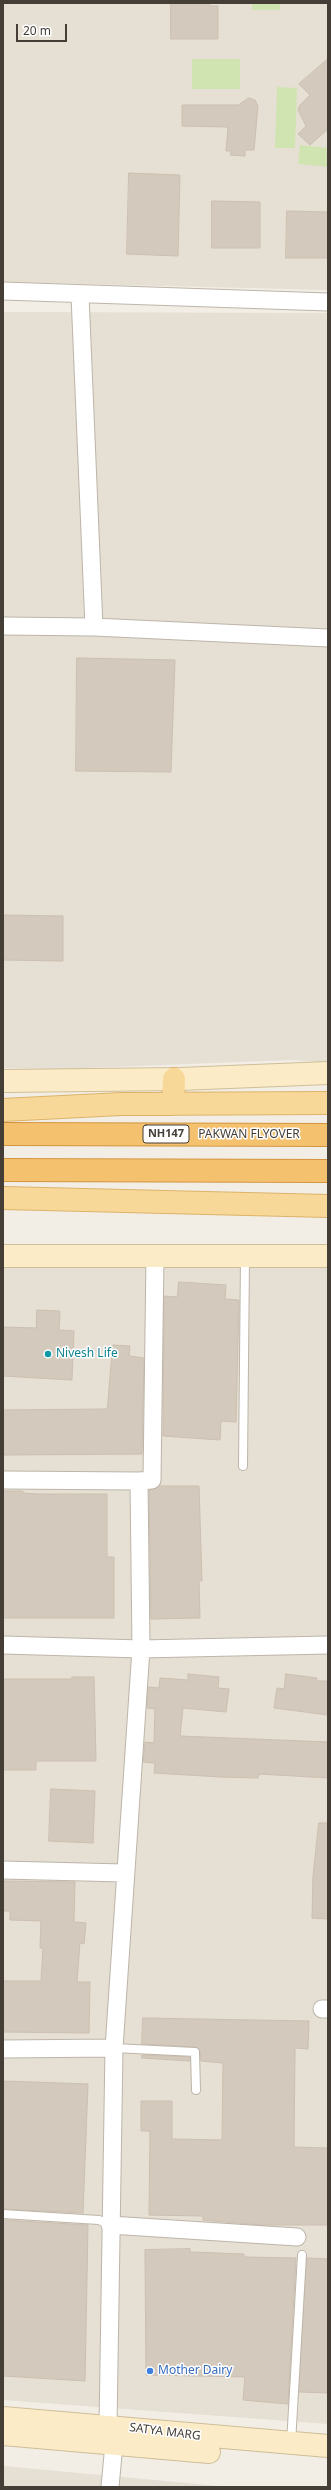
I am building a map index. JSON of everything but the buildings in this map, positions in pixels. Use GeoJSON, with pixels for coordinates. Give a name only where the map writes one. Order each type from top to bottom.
{"type":"FeatureCollection","features":[{"type":"Feature","properties":{"kind":"highway","name":"PAKWAN FLYOVER"},"geometry":{"type":"LineString","coordinates":[[3,1134],[328,1135]]}},
{"type":"Feature","properties":{"kind":"highway"},"geometry":{"type":"LineString","coordinates":[[3,1170],[328,1171]]}},
{"type":"Feature","properties":{"kind":"main road"},"geometry":{"type":"LineString","coordinates":[[173,1104],[174,1079]]}},
{"type":"Feature","properties":{"kind":"main road"},"geometry":{"type":"LineString","coordinates":[[3,1110],[173,1104],[328,1103]]}},
{"type":"Feature","properties":{"kind":"main road"},"geometry":{"type":"LineString","coordinates":[[3,1198],[328,1206]]}},
{"type":"Feature","properties":{"kind":"street"},"geometry":{"type":"LineString","coordinates":[[3,291],[80,295],[328,302]]}},
{"type":"Feature","properties":{"kind":"street"},"geometry":{"type":"LineString","coordinates":[[80,295],[94,627]]}},
{"type":"Feature","properties":{"kind":"street"},"geometry":{"type":"LineString","coordinates":[[3,626],[94,627],[328,638]]}},
{"type":"Feature","properties":{"kind":"street"},"geometry":{"type":"LineString","coordinates":[[3,1081],[174,1079],[328,1073]]}},
{"type":"Feature","properties":{"kind":"street"},"geometry":{"type":"LineString","coordinates":[[3,1256],[328,1256]]}},
{"type":"Feature","properties":{"kind":"street"},"geometry":{"type":"LineString","coordinates":[[3,1480],[152,1480],[155,1256]]}},
{"type":"Feature","properties":{"kind":"street"},"geometry":{"type":"LineString","coordinates":[[110,2487],[110,2225],[114,2048],[124,1873],[141,1649],[139,1481]]}},
{"type":"Feature","properties":{"kind":"street"},"geometry":{"type":"LineString","coordinates":[[3,1645],[141,1649],[328,1645]]}},
{"type":"Feature","properties":{"kind":"street"},"geometry":{"type":"LineString","coordinates":[[3,1870],[124,1873]]}},
{"type":"Feature","properties":{"kind":"street"},"geometry":{"type":"LineString","coordinates":[[3,2049],[114,2048]]}},
{"type":"Feature","properties":{"kind":"street"},"geometry":{"type":"LineString","coordinates":[[110,2225],[298,2237]]}},
{"type":"Feature","properties":{"kind":"street","name":"SATYA MARG"},"geometry":{"type":"LineString","coordinates":[[3,2418],[111,2435],[328,2462]]}},
{"type":"Feature","properties":{"kind":"street","name":"SATYA MARG"},"geometry":{"type":"LineString","coordinates":[[3,2434],[198,2436],[328,2446]]}},
{"type":"Feature","properties":{"kind":"lane"},"geometry":{"type":"LineString","coordinates":[[242,1466],[245,1256]]}},
{"type":"Feature","properties":{"kind":"lane"},"geometry":{"type":"LineString","coordinates":[[114,2048],[195,2052],[196,2090]]}},
{"type":"Feature","properties":{"kind":"lane"},"geometry":{"type":"LineString","coordinates":[[3,2214],[99,2220],[110,2225]]}},
{"type":"Feature","properties":{"kind":"lane"},"geometry":{"type":"LineString","coordinates":[[291,2444],[302,2255]]}},
{"type":"Feature","properties":{"kind":"shaded area"},"geometry":{"type":"Polygon","coordinates":[[[3,3],[328,3],[328,290],[3,282],[3,3]]]}},
{"type":"Feature","properties":{"kind":"shaded area"},"geometry":{"type":"Polygon","coordinates":[[[3,312],[328,313],[328,1063],[293,1060],[57,1069],[3,1068],[3,312]]]}},
{"type":"Feature","properties":{"kind":"shaded area"},"geometry":{"type":"Polygon","coordinates":[[[3,1262],[328,1264],[328,2424],[3,2400],[3,1262]]]}},
{"type":"Feature","properties":{"kind":"shaded area"},"geometry":{"type":"Polygon","coordinates":[[[3,2466],[230,2487],[3,2487],[3,2466]]]}},
{"type":"Feature","properties":{"kind":"green space"},"geometry":{"type":"Polygon","coordinates":[[[252,3],[280,3],[280,10],[252,10],[252,3]]]}},
{"type":"Feature","properties":{"kind":"green space"},"geometry":{"type":"Polygon","coordinates":[[[192,59],[240,59],[240,89],[192,89],[192,59]]]}},
{"type":"Feature","properties":{"kind":"green space"},"geometry":{"type":"Polygon","coordinates":[[[277,87],[297,88],[295,148],[275,148],[277,87]]]}},
{"type":"Feature","properties":{"kind":"green space"},"geometry":{"type":"Polygon","coordinates":[[[300,145],[328,148],[328,167],[298,164],[300,145]]]}},
{"type":"Feature","properties":{"kind":"place","name":"Nivesh Life"},"geometry":{"type":"Point","coordinates":[48,1354]}},
{"type":"Feature","properties":{"kind":"place","name":"Mother Dairy"},"geometry":{"type":"Point","coordinates":[150,2371]}}]}
